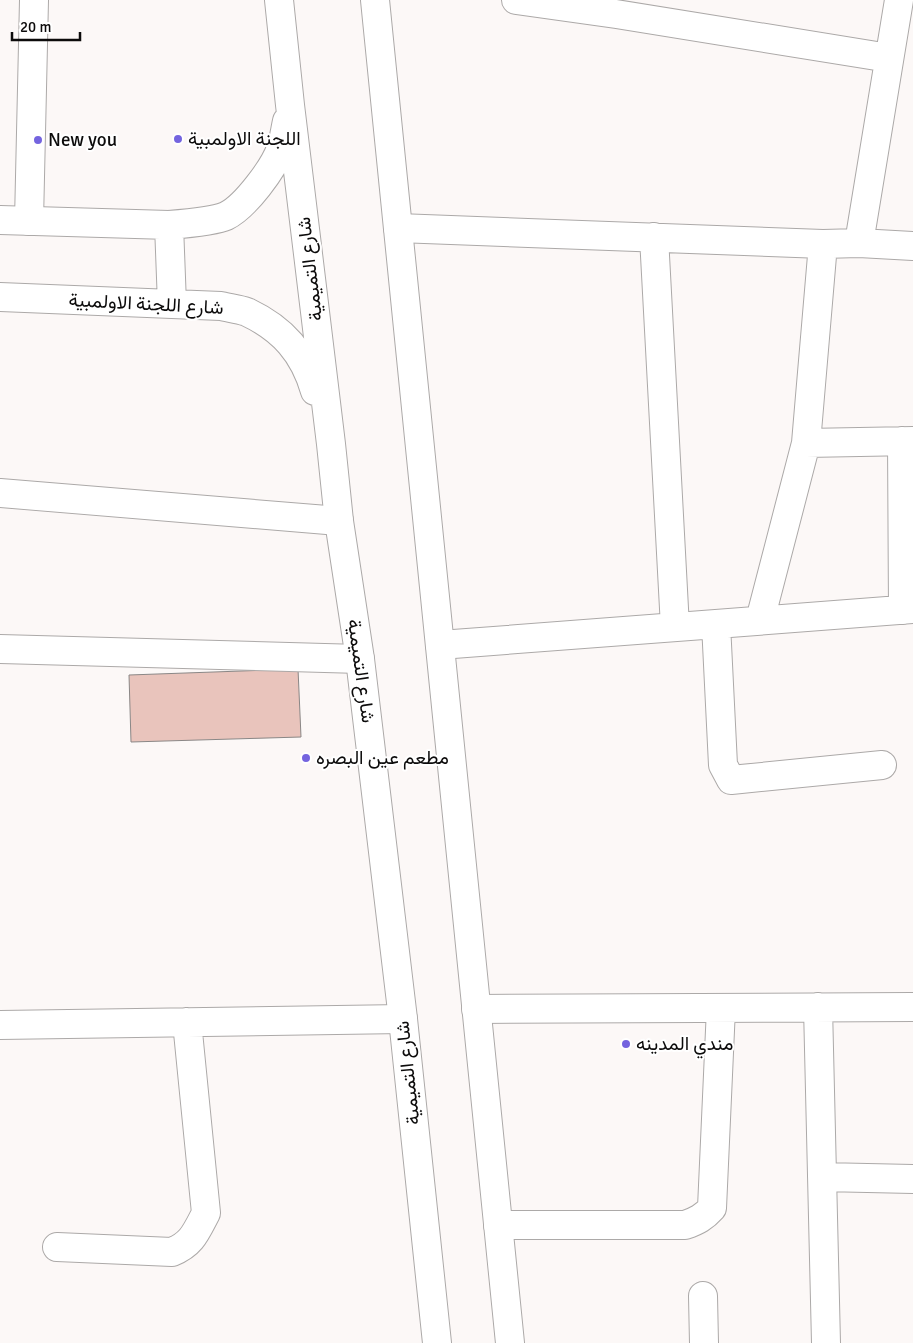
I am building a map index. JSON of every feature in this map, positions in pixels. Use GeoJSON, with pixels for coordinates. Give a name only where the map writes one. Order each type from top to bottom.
{"type":"FeatureCollection","features":[{"type":"Feature","properties":{"kind":"street"},"geometry":{"type":"LineString","coordinates":[[29,221],[34,0]]}},
{"type":"Feature","properties":{"kind":"street","name":"شارع التميمية"},"geometry":{"type":"LineString","coordinates":[[279,0],[339,521],[360,658],[403,1019],[437,1343]]}},
{"type":"Feature","properties":{"kind":"street"},"geometry":{"type":"LineString","coordinates":[[375,0],[510,1343]]}},
{"type":"Feature","properties":{"kind":"street"},"geometry":{"type":"LineString","coordinates":[[516,0],[616,7],[890,58]]}},
{"type":"Feature","properties":{"kind":"street"},"geometry":{"type":"LineString","coordinates":[[859,244],[899,0]]}},
{"type":"Feature","properties":{"kind":"street"},"geometry":{"type":"LineString","coordinates":[[0,220],[168,225],[226,216],[239,206],[273,165],[281,148],[290,105]]}},
{"type":"Feature","properties":{"kind":"street"},"geometry":{"type":"LineString","coordinates":[[168,225],[172,304]]}},
{"type":"Feature","properties":{"kind":"street"},"geometry":{"type":"LineString","coordinates":[[398,228],[913,246]]}},
{"type":"Feature","properties":{"kind":"street"},"geometry":{"type":"LineString","coordinates":[[654,236],[675,627]]}},
{"type":"Feature","properties":{"kind":"street"},"geometry":{"type":"LineString","coordinates":[[760,620],[806,442],[823,244]]}},
{"type":"Feature","properties":{"kind":"street","name":"شارع اللجنة الاولمبية"},"geometry":{"type":"LineString","coordinates":[[0,297],[221,306],[245,312],[280,332],[293,345],[310,370],[331,444]]}},
{"type":"Feature","properties":{"kind":"street"},"geometry":{"type":"LineString","coordinates":[[440,645],[908,609],[908,441],[806,442]]}},
{"type":"Feature","properties":{"kind":"street"},"geometry":{"type":"LineString","coordinates":[[0,493],[339,521]]}},
{"type":"Feature","properties":{"kind":"street"},"geometry":{"type":"LineString","coordinates":[[716,624],[723,765],[731,780],[882,765]]}},
{"type":"Feature","properties":{"kind":"street"},"geometry":{"type":"LineString","coordinates":[[0,649],[360,658]]}},
{"type":"Feature","properties":{"kind":"street"},"geometry":{"type":"LineString","coordinates":[[476,1009],[913,1006]]}},
{"type":"Feature","properties":{"kind":"street"},"geometry":{"type":"LineString","coordinates":[[818,1007],[826,1343]]}},
{"type":"Feature","properties":{"kind":"street"},"geometry":{"type":"LineString","coordinates":[[498,1225],[685,1225],[695,1222],[706,1215],[712,1208],[721,1008]]}},
{"type":"Feature","properties":{"kind":"street"},"geometry":{"type":"LineString","coordinates":[[0,1026],[403,1019]]}},
{"type":"Feature","properties":{"kind":"street"},"geometry":{"type":"LineString","coordinates":[[57,1247],[172,1252],[185,1246],[197,1230],[206,1213],[186,1022]]}},
{"type":"Feature","properties":{"kind":"street"},"geometry":{"type":"LineString","coordinates":[[822,1177],[913,1179]]}},
{"type":"Feature","properties":{"kind":"street"},"geometry":{"type":"LineString","coordinates":[[703,1296],[704,1343]]}},
{"type":"Feature","properties":{"kind":"building"},"geometry":{"type":"Polygon","coordinates":[[[298,669],[301,737],[131,742],[129,675],[298,669]]]}},
{"type":"Feature","properties":{"kind":"place","name":"اللجنة الاولمبية"},"geometry":{"type":"Point","coordinates":[178,139]}},
{"type":"Feature","properties":{"kind":"place","name":"New you"},"geometry":{"type":"Point","coordinates":[38,140]}},
{"type":"Feature","properties":{"kind":"place","name":"مطعم عين البصره"},"geometry":{"type":"Point","coordinates":[306,758]}},
{"type":"Feature","properties":{"kind":"place","name":"مندي المدينه"},"geometry":{"type":"Point","coordinates":[626,1044]}}]}
